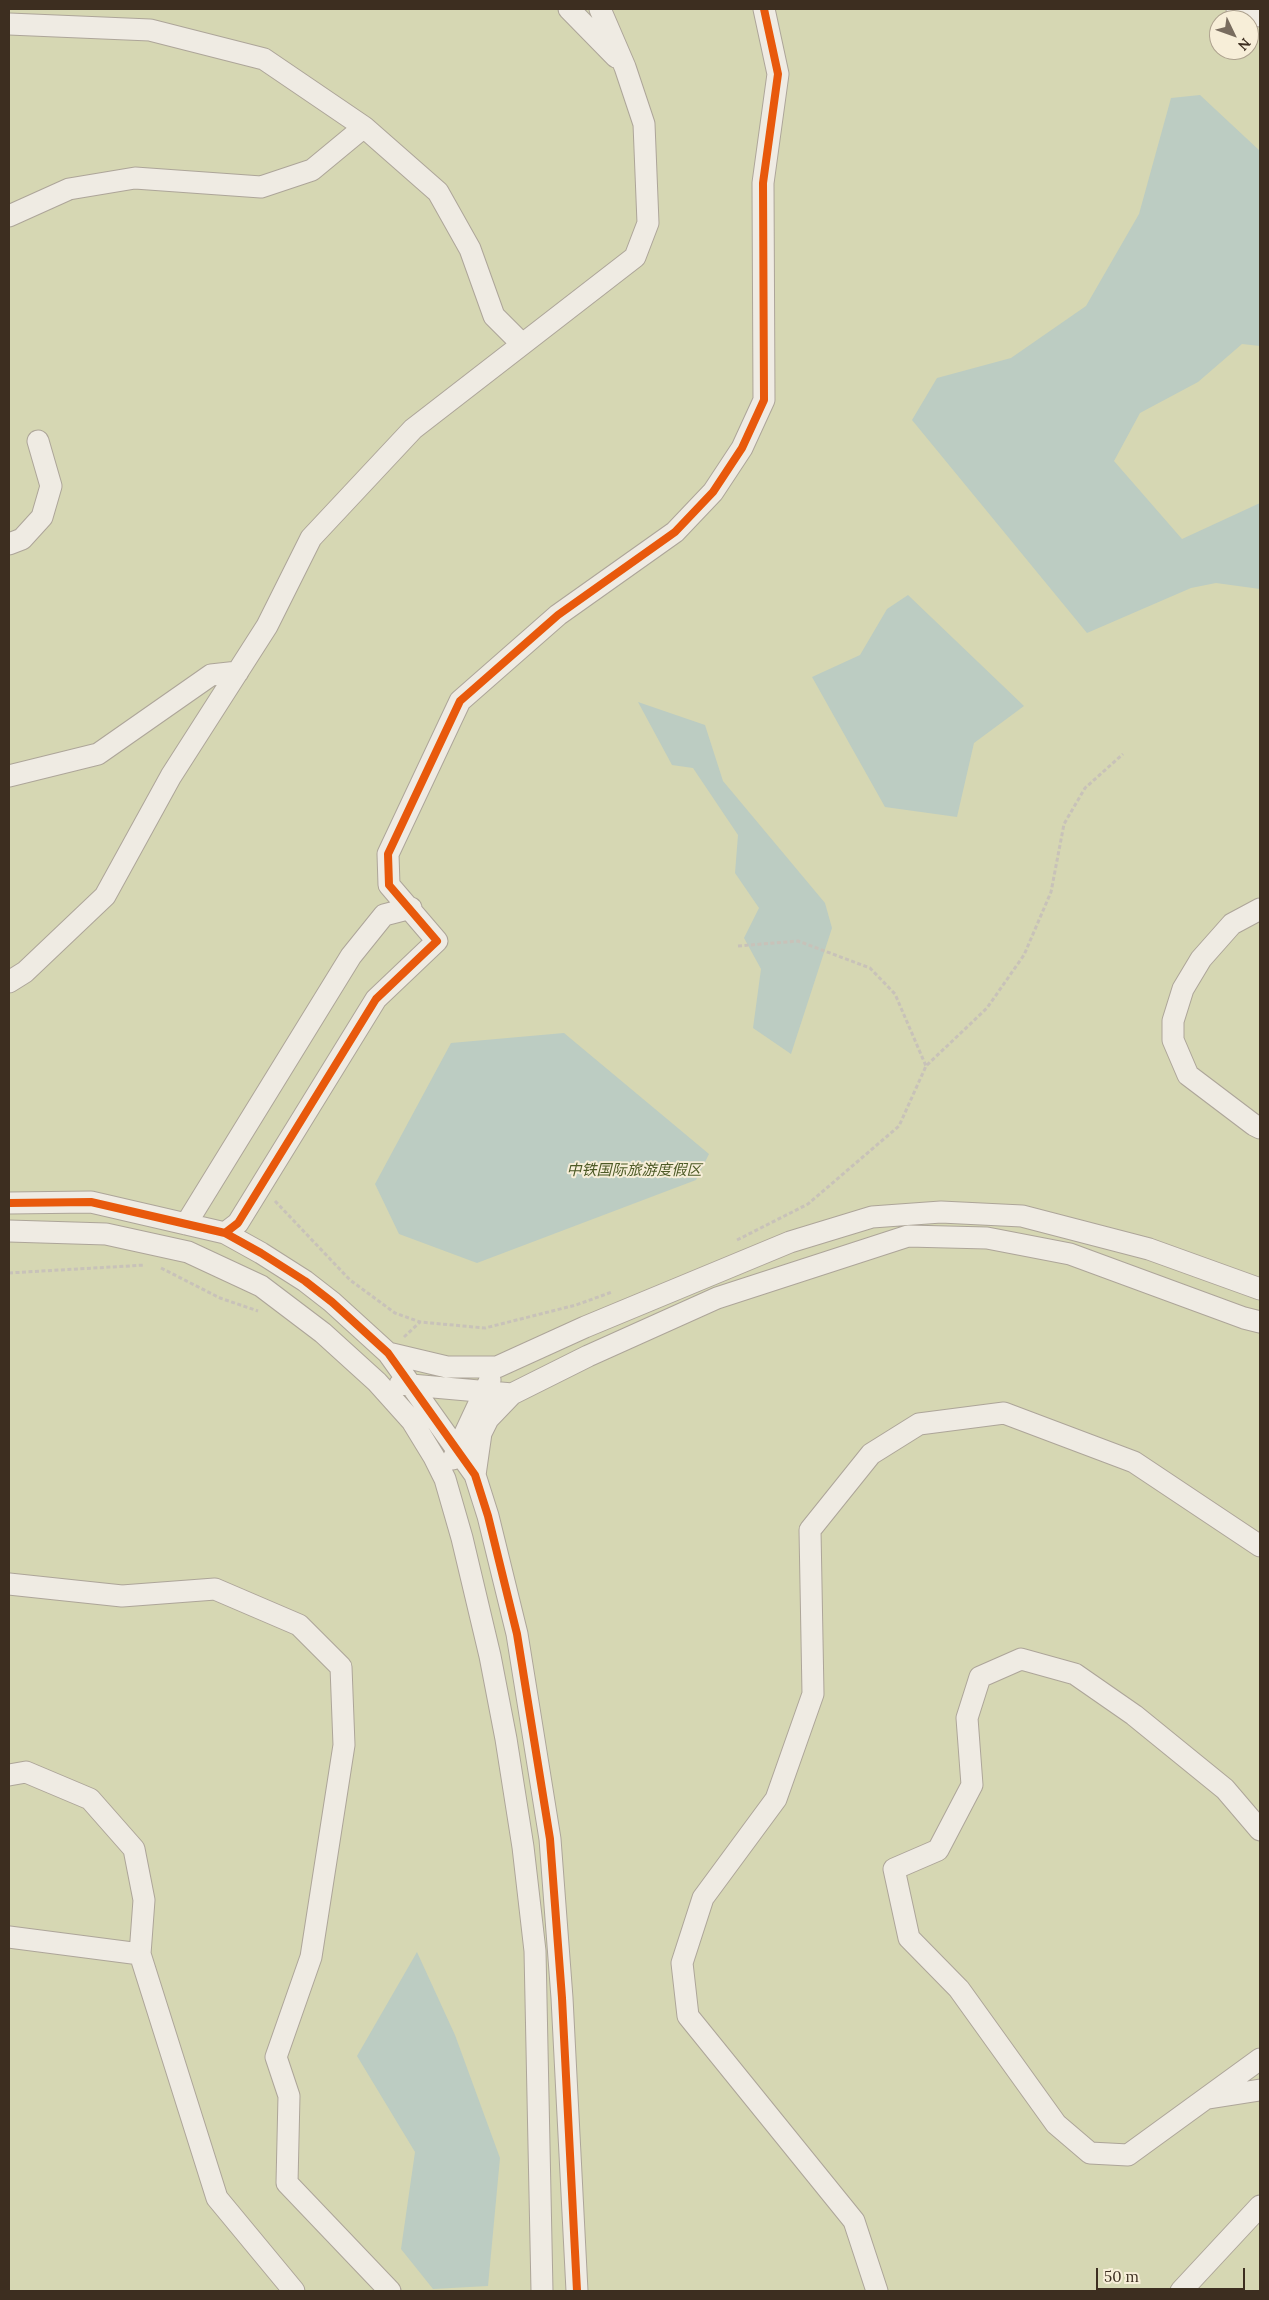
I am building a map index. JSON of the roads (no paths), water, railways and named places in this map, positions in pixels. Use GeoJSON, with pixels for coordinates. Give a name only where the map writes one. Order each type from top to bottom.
{"type":"FeatureCollection","features":[{"type":"Feature","properties":{"kind":"street"},"geometry":{"type":"LineString","coordinates":[[569,9],[624,67]]}},
{"type":"Feature","properties":{"kind":"street"},"geometry":{"type":"LineString","coordinates":[[9,982],[25,972],[105,896],[171,776],[267,626],[311,538],[413,429],[635,257],[648,222],[644,124],[624,67],[600,9]]}},
{"type":"Feature","properties":{"kind":"street"},"geometry":{"type":"LineString","coordinates":[[225,1233],[238,1223],[376,999],[437,941],[388,884],[388,854],[460,701],[558,615],[675,532],[718,485],[742,448],[764,400],[764,183],[778,74],[764,9]]}},
{"type":"Feature","properties":{"kind":"street"},"geometry":{"type":"LineString","coordinates":[[1237,9],[1260,16]]}},
{"type":"Feature","properties":{"kind":"street"},"geometry":{"type":"LineString","coordinates":[[9,24],[150,30],[264,59],[364,127],[438,192],[470,249],[494,316],[522,344]]}},
{"type":"Feature","properties":{"kind":"street"},"geometry":{"type":"LineString","coordinates":[[9,216],[69,189],[135,178],[261,187],[312,170],[364,127]]}},
{"type":"Feature","properties":{"kind":"street"},"geometry":{"type":"LineString","coordinates":[[9,544],[22,540],[42,517],[51,486],[38,441]]}},
{"type":"Feature","properties":{"kind":"street"},"geometry":{"type":"LineString","coordinates":[[9,776],[98,754],[211,675],[238,672]]}},
{"type":"Feature","properties":{"kind":"street"},"geometry":{"type":"LineString","coordinates":[[186,1224],[351,956],[384,914],[410,908]]}},
{"type":"Feature","properties":{"kind":"street"},"geometry":{"type":"LineString","coordinates":[[1260,909],[1232,924],[1201,958],[1183,989],[1173,1020],[1173,1040],[1188,1075],[1260,1128]]}},
{"type":"Feature","properties":{"kind":"street"},"geometry":{"type":"LineString","coordinates":[[9,1203],[91,1202],[225,1233],[261,1253],[305,1281],[332,1302],[388,1354],[474,1475],[488,1516],[517,1634],[550,1839],[562,1998],[577,2291]]}},
{"type":"Feature","properties":{"kind":"street"},"geometry":{"type":"LineString","coordinates":[[388,1354],[447,1367],[497,1366],[584,1327],[790,1242],[872,1217],[941,1212],[1022,1216],[1149,1249],[1260,1289]]}},
{"type":"Feature","properties":{"kind":"street"},"geometry":{"type":"LineString","coordinates":[[9,1231],[106,1234],[188,1252],[261,1286],[323,1333],[378,1382],[412,1421],[444,1479],[462,1538],[490,1656],[523,1847],[535,1950],[542,2291]]}},
{"type":"Feature","properties":{"kind":"street"},"geometry":{"type":"LineString","coordinates":[[474,1475],[481,1433],[488,1419],[512,1394],[588,1356],[717,1298],[908,1236],[987,1238],[1070,1254],[1244,1318],[1260,1322]]}},
{"type":"Feature","properties":{"kind":"street"},"geometry":{"type":"LineString","coordinates":[[444,1479],[497,1366]]}},
{"type":"Feature","properties":{"kind":"street"},"geometry":{"type":"LineString","coordinates":[[378,1382],[512,1394]]}},
{"type":"Feature","properties":{"kind":"street"},"geometry":{"type":"LineString","coordinates":[[877,2291],[854,2221],[688,2016],[682,1963],[703,1898],[776,1798],[813,1694],[810,1530],[871,1454],[919,1424],[1004,1413],[1134,1462],[1260,1546]]}},
{"type":"Feature","properties":{"kind":"street"},"geometry":{"type":"LineString","coordinates":[[9,1584],[122,1596],[215,1589],[299,1625],[341,1667],[344,1745],[312,1957],[276,2057],[288,2096],[287,2183],[390,2291]]}},
{"type":"Feature","properties":{"kind":"street"},"geometry":{"type":"LineString","coordinates":[[1260,1830],[1225,1789],[1134,1715],[1074,1674],[1021,1659],[980,1677],[967,1718],[972,1785],[938,1850],[894,1869],[909,1938],[959,1989],[1056,2124],[1090,2153],[1128,2155],[1260,2059]]}},
{"type":"Feature","properties":{"kind":"street"},"geometry":{"type":"LineString","coordinates":[[9,1775],[26,1772],[90,1799],[134,1849],[144,1900],[140,1954],[217,2198],[294,2291]]}},
{"type":"Feature","properties":{"kind":"street"},"geometry":{"type":"LineString","coordinates":[[9,1937],[140,1954]]}},
{"type":"Feature","properties":{"kind":"street"},"geometry":{"type":"LineString","coordinates":[[1203,2099],[1260,2090]]}},
{"type":"Feature","properties":{"kind":"street"},"geometry":{"type":"LineString","coordinates":[[1181,2291],[1260,2206]]}},
{"type":"Feature","properties":{"kind":"park label","name":"中铁国际旅游度假区"},"geometry":{"type":"Point","coordinates":[634,1171]}}]}
